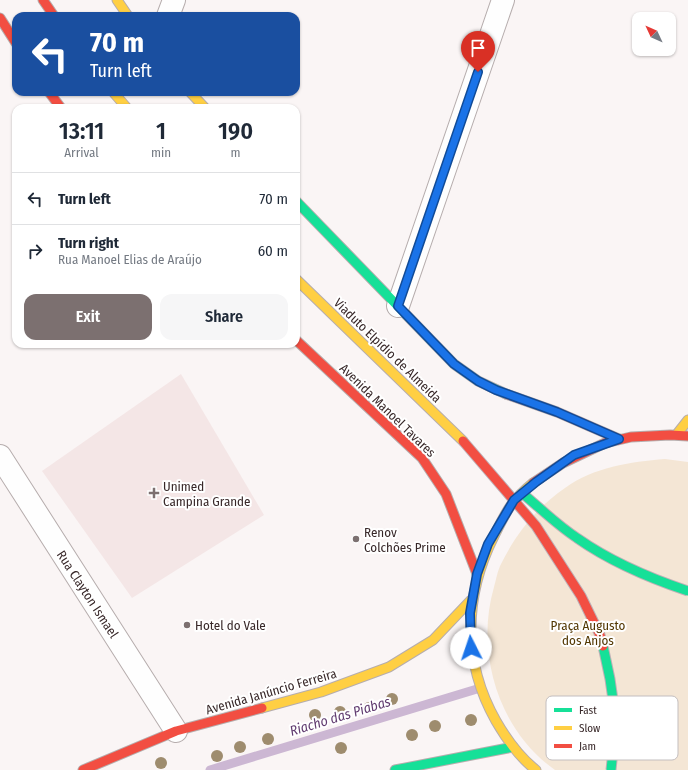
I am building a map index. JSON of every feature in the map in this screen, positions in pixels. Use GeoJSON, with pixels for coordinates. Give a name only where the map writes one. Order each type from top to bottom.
{"type":"FeatureCollection","features":[{"type":"Feature","properties":{"kind":"main road"},"geometry":{"type":"LineString","coordinates":[[43,0],[51,12]]}},
{"type":"Feature","properties":{"kind":"main road"},"geometry":{"type":"LineString","coordinates":[[117,0],[125,12]]}},
{"type":"Feature","properties":{"kind":"main road"},"geometry":{"type":"LineString","coordinates":[[0,18],[12,37]]}},
{"type":"Feature","properties":{"kind":"main road"},"geometry":{"type":"LineString","coordinates":[[116,96],[124,104]]}},
{"type":"Feature","properties":{"kind":"main road"},"geometry":{"type":"LineString","coordinates":[[194,96],[201,104]]}},
{"type":"Feature","properties":{"kind":"main road"},"geometry":{"type":"LineString","coordinates":[[300,206],[454,364],[478,381],[496,390],[557,412],[619,439]]}},
{"type":"Feature","properties":{"kind":"main road","name":"Viaduto Elpídio de Almeida"},"geometry":{"type":"LineString","coordinates":[[300,283],[463,440],[584,544],[624,566],[662,583],[688,591]]}},
{"type":"Feature","properties":{"kind":"main road","name":"Avenida Manoel Tavares"},"geometry":{"type":"LineString","coordinates":[[300,344],[422,458],[446,494],[477,574]]}},
{"type":"Feature","properties":{"kind":"main road"},"geometry":{"type":"LineString","coordinates":[[677,434],[688,420]]}},
{"type":"Feature","properties":{"kind":"main road"},"geometry":{"type":"LineString","coordinates":[[533,769],[513,747],[494,720],[480,690],[472,659],[470,626],[472,600],[477,574],[488,544],[514,500],[574,455],[619,439],[677,434],[688,436]]}},
{"type":"Feature","properties":{"kind":"main road","name":"Viaduto Elpídio de Almeida"},"geometry":{"type":"LineString","coordinates":[[463,440],[536,526],[581,596],[600,635],[612,696]]}},
{"type":"Feature","properties":{"kind":"main road","name":"Avenida Janúncio Ferreira"},"geometry":{"type":"LineString","coordinates":[[83,770],[176,731],[321,692],[389,667],[433,640],[472,600]]}},
{"type":"Feature","properties":{"kind":"main road"},"geometry":{"type":"LineString","coordinates":[[395,770],[513,747]]}},
{"type":"Feature","properties":{"kind":"main road","name":"Viaduto Elpídio de Almeida"},"geometry":{"type":"LineString","coordinates":[[610,770],[611,760]]}},
{"type":"Feature","properties":{"kind":"street"},"geometry":{"type":"LineString","coordinates":[[170,12],[174,0]]}},
{"type":"Feature","properties":{"kind":"street"},"geometry":{"type":"LineString","coordinates":[[398,306],[503,0]]}},
{"type":"Feature","properties":{"kind":"street","name":"Rua Clayton Ismael"},"geometry":{"type":"LineString","coordinates":[[0,456],[176,731]]}},
{"type":"Feature","properties":{"kind":"shaded area","name":"Unimed Campina Grande"},"geometry":{"type":"Polygon","coordinates":[[[181,374],[264,515],[132,598],[42,471],[181,374]]]}},
{"type":"Feature","properties":{"kind":"green space","name":"Praça Augusto dos Anjos"},"geometry":{"type":"Polygon","coordinates":[[[665,459],[688,462],[688,770],[555,770],[535,753],[519,734],[506,712],[496,688],[490,663],[488,637],[489,612],[494,587],[499,569],[512,544],[527,523],[554,496],[576,481],[600,470],[639,462],[665,459]]]}},
{"type":"Feature","properties":{"kind":"waterway","name":"Riacho das Piabas"},"geometry":{"type":"LineString","coordinates":[[210,770],[477,689]]}},
{"type":"Feature","properties":{"kind":"traffic: fast"},"geometry":{"type":"LineString","coordinates":[[300,205],[454,364],[478,381],[506,394]]}},
{"type":"Feature","properties":{"kind":"traffic: fast"},"geometry":{"type":"LineString","coordinates":[[522,493],[562,528],[603,555],[659,581],[688,591]]}},
{"type":"Feature","properties":{"kind":"traffic: fast"},"geometry":{"type":"LineString","coordinates":[[603,646],[612,696]]}},
{"type":"Feature","properties":{"kind":"traffic: fast"},"geometry":{"type":"LineString","coordinates":[[395,770],[513,747]]}},
{"type":"Feature","properties":{"kind":"traffic: fast"},"geometry":{"type":"LineString","coordinates":[[611,770],[612,760]]}},
{"type":"Feature","properties":{"kind":"traffic: slow"},"geometry":{"type":"LineString","coordinates":[[117,0],[125,12]]}},
{"type":"Feature","properties":{"kind":"traffic: slow"},"geometry":{"type":"LineString","coordinates":[[116,96],[124,104]]}},
{"type":"Feature","properties":{"kind":"traffic: slow"},"geometry":{"type":"LineString","coordinates":[[194,96],[201,104]]}},
{"type":"Feature","properties":{"kind":"traffic: slow"},"geometry":{"type":"LineString","coordinates":[[300,283],[463,441]]}},
{"type":"Feature","properties":{"kind":"traffic: slow"},"geometry":{"type":"LineString","coordinates":[[677,434],[688,420]]}},
{"type":"Feature","properties":{"kind":"traffic: slow"},"geometry":{"type":"LineString","coordinates":[[533,483],[519,495],[510,506],[502,519],[484,559],[472,605],[471,628],[477,675],[485,698],[496,721],[509,741],[524,760],[536,770]]}},
{"type":"Feature","properties":{"kind":"traffic: slow"},"geometry":{"type":"LineString","coordinates":[[262,708],[321,692],[389,667],[433,640],[471,600]]}},
{"type":"Feature","properties":{"kind":"traffic: jam"},"geometry":{"type":"LineString","coordinates":[[43,0],[51,12]]}},
{"type":"Feature","properties":{"kind":"traffic: jam"},"geometry":{"type":"LineString","coordinates":[[0,18],[12,37]]}},
{"type":"Feature","properties":{"kind":"traffic: jam"},"geometry":{"type":"LineString","coordinates":[[52,96],[58,104]]}},
{"type":"Feature","properties":{"kind":"traffic: jam"},"geometry":{"type":"LineString","coordinates":[[300,344],[422,458],[446,494],[477,574]]}},
{"type":"Feature","properties":{"kind":"traffic: jam"},"geometry":{"type":"LineString","coordinates":[[506,394],[557,412],[619,439]]}},
{"type":"Feature","properties":{"kind":"traffic: jam"},"geometry":{"type":"LineString","coordinates":[[533,483],[563,463],[605,443],[631,437],[670,435],[688,436]]}},
{"type":"Feature","properties":{"kind":"traffic: jam"},"geometry":{"type":"LineString","coordinates":[[463,441],[536,526],[581,596],[600,635],[603,646]]}},
{"type":"Feature","properties":{"kind":"traffic: jam"},"geometry":{"type":"LineString","coordinates":[[83,770],[176,731],[262,708]]}},
{"type":"Feature","properties":{"kind":"place","name":"Unimed Campina Grande"},"geometry":{"type":"Point","coordinates":[154,493]}},
{"type":"Feature","properties":{"kind":"place","name":"Renov Colchões Prime"},"geometry":{"type":"Point","coordinates":[356,539]}},
{"type":"Feature","properties":{"kind":"place","name":"Hotel do Vale"},"geometry":{"type":"Point","coordinates":[187,625]}},
{"type":"Feature","properties":{"kind":"route"},"geometry":{"type":"LineString","coordinates":[[471,648],[470,613],[477,574],[488,544],[514,500],[574,455],[619,439],[557,412],[496,390],[478,381],[454,364],[398,306],[478,72]]}}]}
